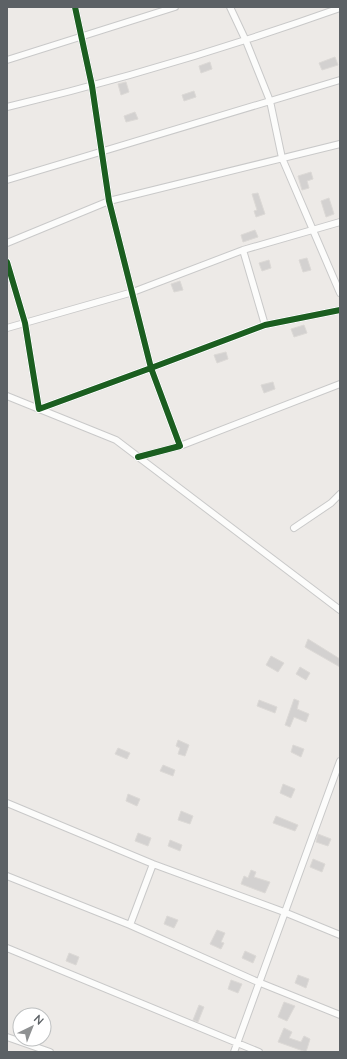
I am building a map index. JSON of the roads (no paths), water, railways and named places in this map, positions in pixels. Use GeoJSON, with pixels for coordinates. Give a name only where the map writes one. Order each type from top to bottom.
{"type":"FeatureCollection","features":[{"type":"Feature","properties":{"kind":"street"},"geometry":{"type":"LineString","coordinates":[[75,7],[92,86],[109,201],[151,368],[180,446]]}},
{"type":"Feature","properties":{"kind":"street"},"geometry":{"type":"LineString","coordinates":[[7,60],[175,7]]}},
{"type":"Feature","properties":{"kind":"street"},"geometry":{"type":"LineString","coordinates":[[230,7],[246,41],[270,101],[282,158],[340,293]]}},
{"type":"Feature","properties":{"kind":"street"},"geometry":{"type":"LineString","coordinates":[[7,107],[92,86],[246,41],[340,8]]}},
{"type":"Feature","properties":{"kind":"street"},"geometry":{"type":"LineString","coordinates":[[7,180],[103,153],[340,80]]}},
{"type":"Feature","properties":{"kind":"street"},"geometry":{"type":"LineString","coordinates":[[7,243],[109,201],[340,144]]}},
{"type":"Feature","properties":{"kind":"street"},"geometry":{"type":"LineString","coordinates":[[7,328],[133,292],[243,250],[340,222]]}},
{"type":"Feature","properties":{"kind":"street"},"geometry":{"type":"LineString","coordinates":[[243,250],[265,325]]}},
{"type":"Feature","properties":{"kind":"street"},"geometry":{"type":"LineString","coordinates":[[7,262],[25,323],[39,409]]}},
{"type":"Feature","properties":{"kind":"street"},"geometry":{"type":"LineString","coordinates":[[39,409],[265,325],[340,310]]}},
{"type":"Feature","properties":{"kind":"street"},"geometry":{"type":"LineString","coordinates":[[138,458],[180,446],[340,384]]}},
{"type":"Feature","properties":{"kind":"street"},"geometry":{"type":"LineString","coordinates":[[7,396],[116,440],[340,610]]}},
{"type":"Feature","properties":{"kind":"street"},"geometry":{"type":"LineString","coordinates":[[294,528],[331,503],[340,494]]}},
{"type":"Feature","properties":{"kind":"street"},"geometry":{"type":"LineString","coordinates":[[234,1052],[258,982],[340,761]]}},
{"type":"Feature","properties":{"kind":"street"},"geometry":{"type":"LineString","coordinates":[[7,803],[153,864],[284,912],[340,935]]}},
{"type":"Feature","properties":{"kind":"street"},"geometry":{"type":"LineString","coordinates":[[130,925],[153,864]]}},
{"type":"Feature","properties":{"kind":"street"},"geometry":{"type":"LineString","coordinates":[[7,876],[130,925],[258,982],[340,1015]]}},
{"type":"Feature","properties":{"kind":"street"},"geometry":{"type":"LineString","coordinates":[[7,948],[259,1052]]}},
{"type":"Feature","properties":{"kind":"street"},"geometry":{"type":"LineString","coordinates":[[7,1037],[50,1052]]}}]}
